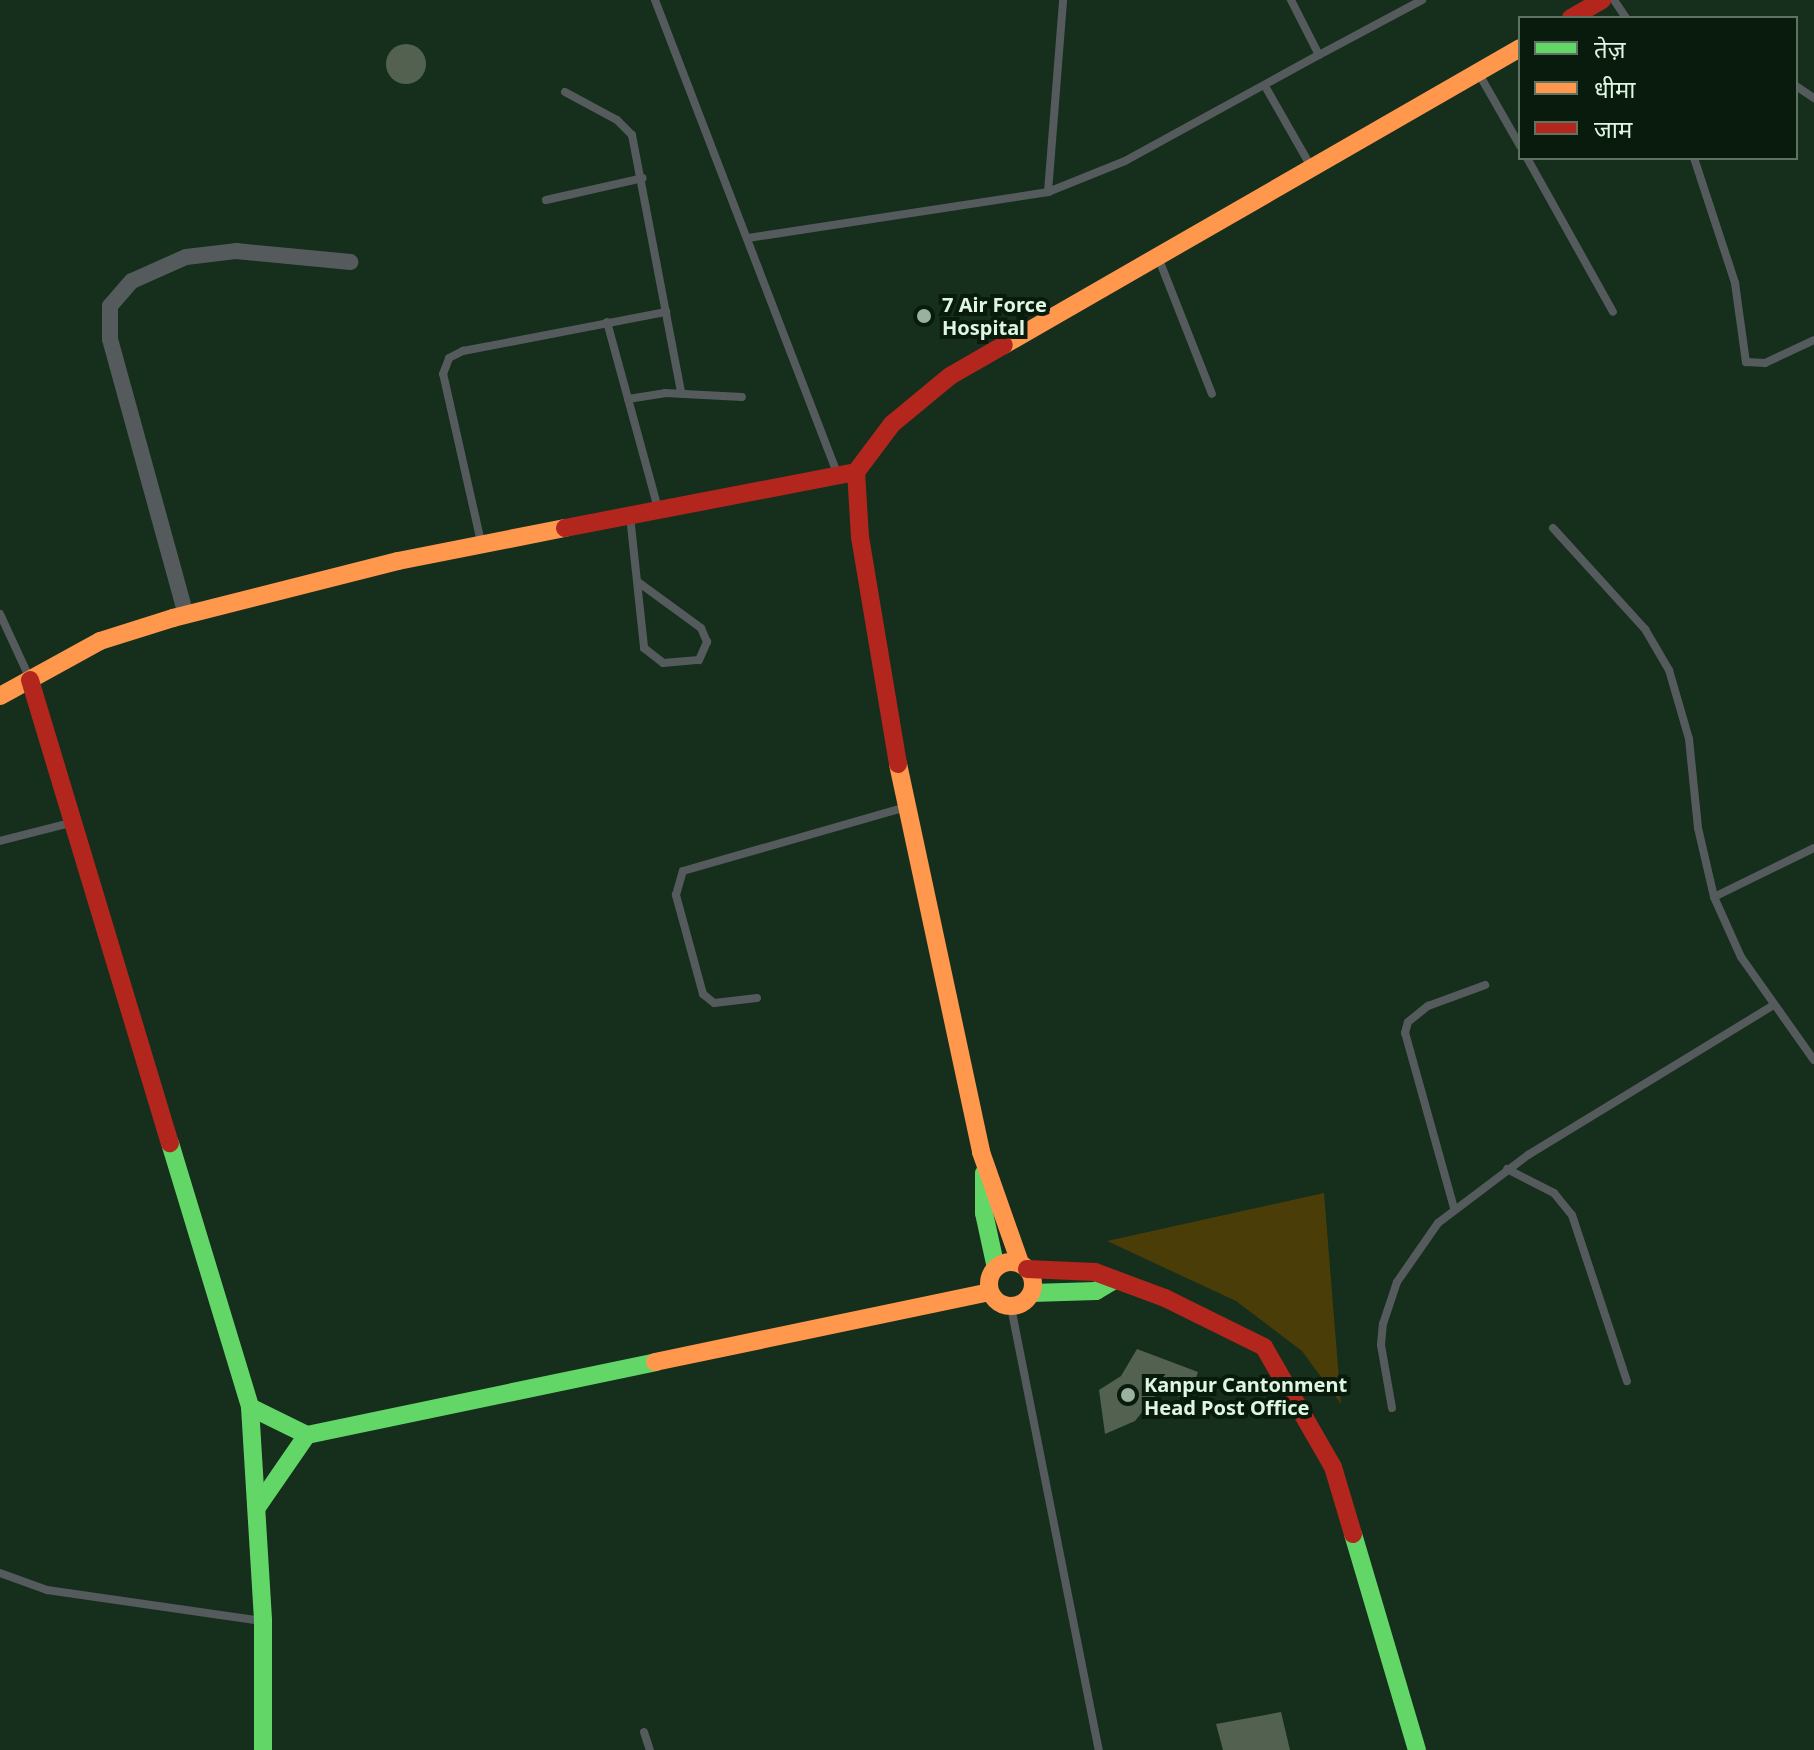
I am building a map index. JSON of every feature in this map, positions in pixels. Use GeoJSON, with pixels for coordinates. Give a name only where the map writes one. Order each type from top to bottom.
{"type":"FeatureCollection","features":[{"type":"Feature","properties":{"kind":"street"},"geometry":{"type":"LineString","coordinates":[[1574,16],[1602,0]]}},
{"type":"Feature","properties":{"kind":"street"},"geometry":{"type":"LineString","coordinates":[[0,696],[100,641],[186,615],[482,545],[847,473],[892,424],[950,376],[1518,49]]}},
{"type":"Feature","properties":{"kind":"street"},"geometry":{"type":"LineString","coordinates":[[186,615],[110,339],[110,306],[132,281],[186,257],[236,251],[350,262]]}},
{"type":"Feature","properties":{"kind":"street"},"geometry":{"type":"LineString","coordinates":[[847,473],[909,807],[984,1160],[1032,1293]]}},
{"type":"Feature","properties":{"kind":"street"},"geometry":{"type":"LineString","coordinates":[[30,680],[250,1407],[263,1621],[263,1750]]}},
{"type":"Feature","properties":{"kind":"street"},"geometry":{"type":"LineString","coordinates":[[984,1160],[984,1213],[996,1268],[990,1292]]}},
{"type":"Feature","properties":{"kind":"street"},"geometry":{"type":"LineString","coordinates":[[996,1268],[1024,1266],[1095,1272],[1165,1298],[1264,1347],[1333,1467],[1417,1750]]}},
{"type":"Feature","properties":{"kind":"street"},"geometry":{"type":"LineString","coordinates":[[250,1407],[307,1435],[990,1292],[1011,1307],[1032,1293],[1096,1291],[1114,1280]]}},
{"type":"Feature","properties":{"kind":"street"},"geometry":{"type":"LineString","coordinates":[[258,1506],[307,1435]]}},
{"type":"Feature","properties":{"kind":"lane"},"geometry":{"type":"LineString","coordinates":[[655,0],[748,238],[847,473]]}},
{"type":"Feature","properties":{"kind":"lane"},"geometry":{"type":"LineString","coordinates":[[1048,192],[1063,0]]}},
{"type":"Feature","properties":{"kind":"lane"},"geometry":{"type":"LineString","coordinates":[[1291,0],[1319,55]]}},
{"type":"Feature","properties":{"kind":"lane"},"geometry":{"type":"LineString","coordinates":[[748,238],[1048,192],[1125,161],[1422,0]]}},
{"type":"Feature","properties":{"kind":"lane"},"geometry":{"type":"LineString","coordinates":[[1479,72],[1518,142]]}},
{"type":"Feature","properties":{"kind":"lane"},"geometry":{"type":"LineString","coordinates":[[1265,86],[1312,169]]}},
{"type":"Feature","properties":{"kind":"lane"},"geometry":{"type":"LineString","coordinates":[[565,92],[626,128],[643,178],[681,393]]}},
{"type":"Feature","properties":{"kind":"lane"},"geometry":{"type":"LineString","coordinates":[[1528,160],[1613,312]]}},
{"type":"Feature","properties":{"kind":"lane"},"geometry":{"type":"LineString","coordinates":[[1695,160],[1735,283],[1746,362],[1765,363],[1814,340]]}},
{"type":"Feature","properties":{"kind":"lane"},"geometry":{"type":"LineString","coordinates":[[546,200],[643,178]]}},
{"type":"Feature","properties":{"kind":"lane"},"geometry":{"type":"LineString","coordinates":[[1158,256],[1212,394]]}},
{"type":"Feature","properties":{"kind":"lane"},"geometry":{"type":"LineString","coordinates":[[482,545],[443,374],[449,358],[463,351],[666,312]]}},
{"type":"Feature","properties":{"kind":"lane"},"geometry":{"type":"LineString","coordinates":[[607,322],[658,510]]}},
{"type":"Feature","properties":{"kind":"lane"},"geometry":{"type":"LineString","coordinates":[[628,399],[681,393],[742,397]]}},
{"type":"Feature","properties":{"kind":"lane"},"geometry":{"type":"LineString","coordinates":[[630,516],[644,648],[663,663],[699,660],[707,642],[701,628],[638,582]]}},
{"type":"Feature","properties":{"kind":"lane"},"geometry":{"type":"LineString","coordinates":[[1553,528],[1645,629],[1669,670],[1689,739],[1698,828],[1714,897],[1727,933],[1814,1060]]}},
{"type":"Feature","properties":{"kind":"lane"},"geometry":{"type":"LineString","coordinates":[[0,614],[30,680]]}},
{"type":"Feature","properties":{"kind":"lane"},"geometry":{"type":"LineString","coordinates":[[757,998],[714,1003],[703,994],[676,895],[683,871],[909,807]]}},
{"type":"Feature","properties":{"kind":"lane"},"geometry":{"type":"LineString","coordinates":[[0,841],[75,822]]}},
{"type":"Feature","properties":{"kind":"lane"},"geometry":{"type":"LineString","coordinates":[[1714,897],[1814,848]]}},
{"type":"Feature","properties":{"kind":"lane"},"geometry":{"type":"LineString","coordinates":[[1454,1208],[1405,1033],[1408,1022],[1428,1006],[1485,985]]}},
{"type":"Feature","properties":{"kind":"lane"},"geometry":{"type":"LineString","coordinates":[[1392,1408],[1381,1345],[1389,1302],[1408,1263],[1454,1208],[1507,1169],[1774,1005]]}},
{"type":"Feature","properties":{"kind":"lane"},"geometry":{"type":"LineString","coordinates":[[1507,1169],[1554,1193],[1572,1215],[1627,1381]]}},
{"type":"Feature","properties":{"kind":"lane"},"geometry":{"type":"LineString","coordinates":[[1011,1307],[1099,1750]]}},
{"type":"Feature","properties":{"kind":"lane"},"geometry":{"type":"LineString","coordinates":[[0,1573],[47,1590],[263,1621]]}},
{"type":"Feature","properties":{"kind":"lane"},"geometry":{"type":"LineString","coordinates":[[644,1732],[650,1750]]}},
{"type":"Feature","properties":{"kind":"shaded area"},"geometry":{"type":"Polygon","coordinates":[[[1324,1193],[1341,1404],[1302,1351],[1236,1301],[1107,1241],[1324,1193]]]}},
{"type":"Feature","properties":{"kind":"building"},"geometry":{"type":"Polygon","coordinates":[[[406,44],[420,50],[426,64],[420,78],[406,84],[392,78],[386,64],[392,50],[406,44]]]}},
{"type":"Feature","properties":{"kind":"building","name":"Kanpur Cantonment Head Post Office"},"geometry":{"type":"Polygon","coordinates":[[[1137,1349],[1198,1372],[1193,1387],[1183,1400],[1164,1385],[1135,1421],[1105,1434],[1099,1390],[1121,1376],[1137,1349]]]}},
{"type":"Feature","properties":{"kind":"building"},"geometry":{"type":"Polygon","coordinates":[[[1281,1712],[1290,1750],[1223,1750],[1216,1724],[1281,1712]]]}},
{"type":"Feature","properties":{"kind":"traffic: fast"},"geometry":{"type":"LineString","coordinates":[[170,1143],[250,1407],[263,1621],[263,1750]]}},
{"type":"Feature","properties":{"kind":"traffic: fast"},"geometry":{"type":"LineString","coordinates":[[984,1173],[984,1213],[996,1268]]}},
{"type":"Feature","properties":{"kind":"traffic: fast"},"geometry":{"type":"LineString","coordinates":[[1032,1293],[1096,1291],[1114,1280]]}},
{"type":"Feature","properties":{"kind":"traffic: fast"},"geometry":{"type":"LineString","coordinates":[[250,1407],[307,1435],[655,1362]]}},
{"type":"Feature","properties":{"kind":"traffic: fast"},"geometry":{"type":"LineString","coordinates":[[258,1506],[307,1435]]}},
{"type":"Feature","properties":{"kind":"traffic: fast"},"geometry":{"type":"LineString","coordinates":[[1353,1534],[1417,1750]]}},
{"type":"Feature","properties":{"kind":"traffic: slow"},"geometry":{"type":"LineString","coordinates":[[1004,345],[1518,49]]}},
{"type":"Feature","properties":{"kind":"traffic: slow"},"geometry":{"type":"LineString","coordinates":[[0,696],[100,641],[173,618],[398,561],[565,528]]}},
{"type":"Feature","properties":{"kind":"traffic: slow"},"geometry":{"type":"LineString","coordinates":[[898,764],[981,1152],[1020,1263]]}},
{"type":"Feature","properties":{"kind":"traffic: slow"},"geometry":{"type":"LineString","coordinates":[[1011,1262],[1027,1268],[1033,1284],[1027,1300],[1011,1306],[995,1300],[989,1284],[995,1268],[1011,1262]]}},
{"type":"Feature","properties":{"kind":"traffic: slow"},"geometry":{"type":"LineString","coordinates":[[655,1362],[990,1292]]}},
{"type":"Feature","properties":{"kind":"traffic: jam"},"geometry":{"type":"LineString","coordinates":[[1574,16],[1602,0]]}},
{"type":"Feature","properties":{"kind":"traffic: jam"},"geometry":{"type":"LineString","coordinates":[[898,764],[860,537],[856,472],[892,424],[950,376],[1004,345]]}},
{"type":"Feature","properties":{"kind":"traffic: jam"},"geometry":{"type":"LineString","coordinates":[[565,528],[856,472]]}},
{"type":"Feature","properties":{"kind":"traffic: jam"},"geometry":{"type":"LineString","coordinates":[[30,680],[170,1143]]}},
{"type":"Feature","properties":{"kind":"traffic: jam"},"geometry":{"type":"LineString","coordinates":[[1027,1269],[1095,1272],[1165,1298],[1264,1347],[1333,1467],[1353,1534]]}},
{"type":"Feature","properties":{"kind":"place","name":"7 Air Force Hospital"},"geometry":{"type":"Point","coordinates":[924,316]}},
{"type":"Feature","properties":{"kind":"place","name":"Kanpur Cantonment Head Post Office"},"geometry":{"type":"Point","coordinates":[1128,1395]}}]}
